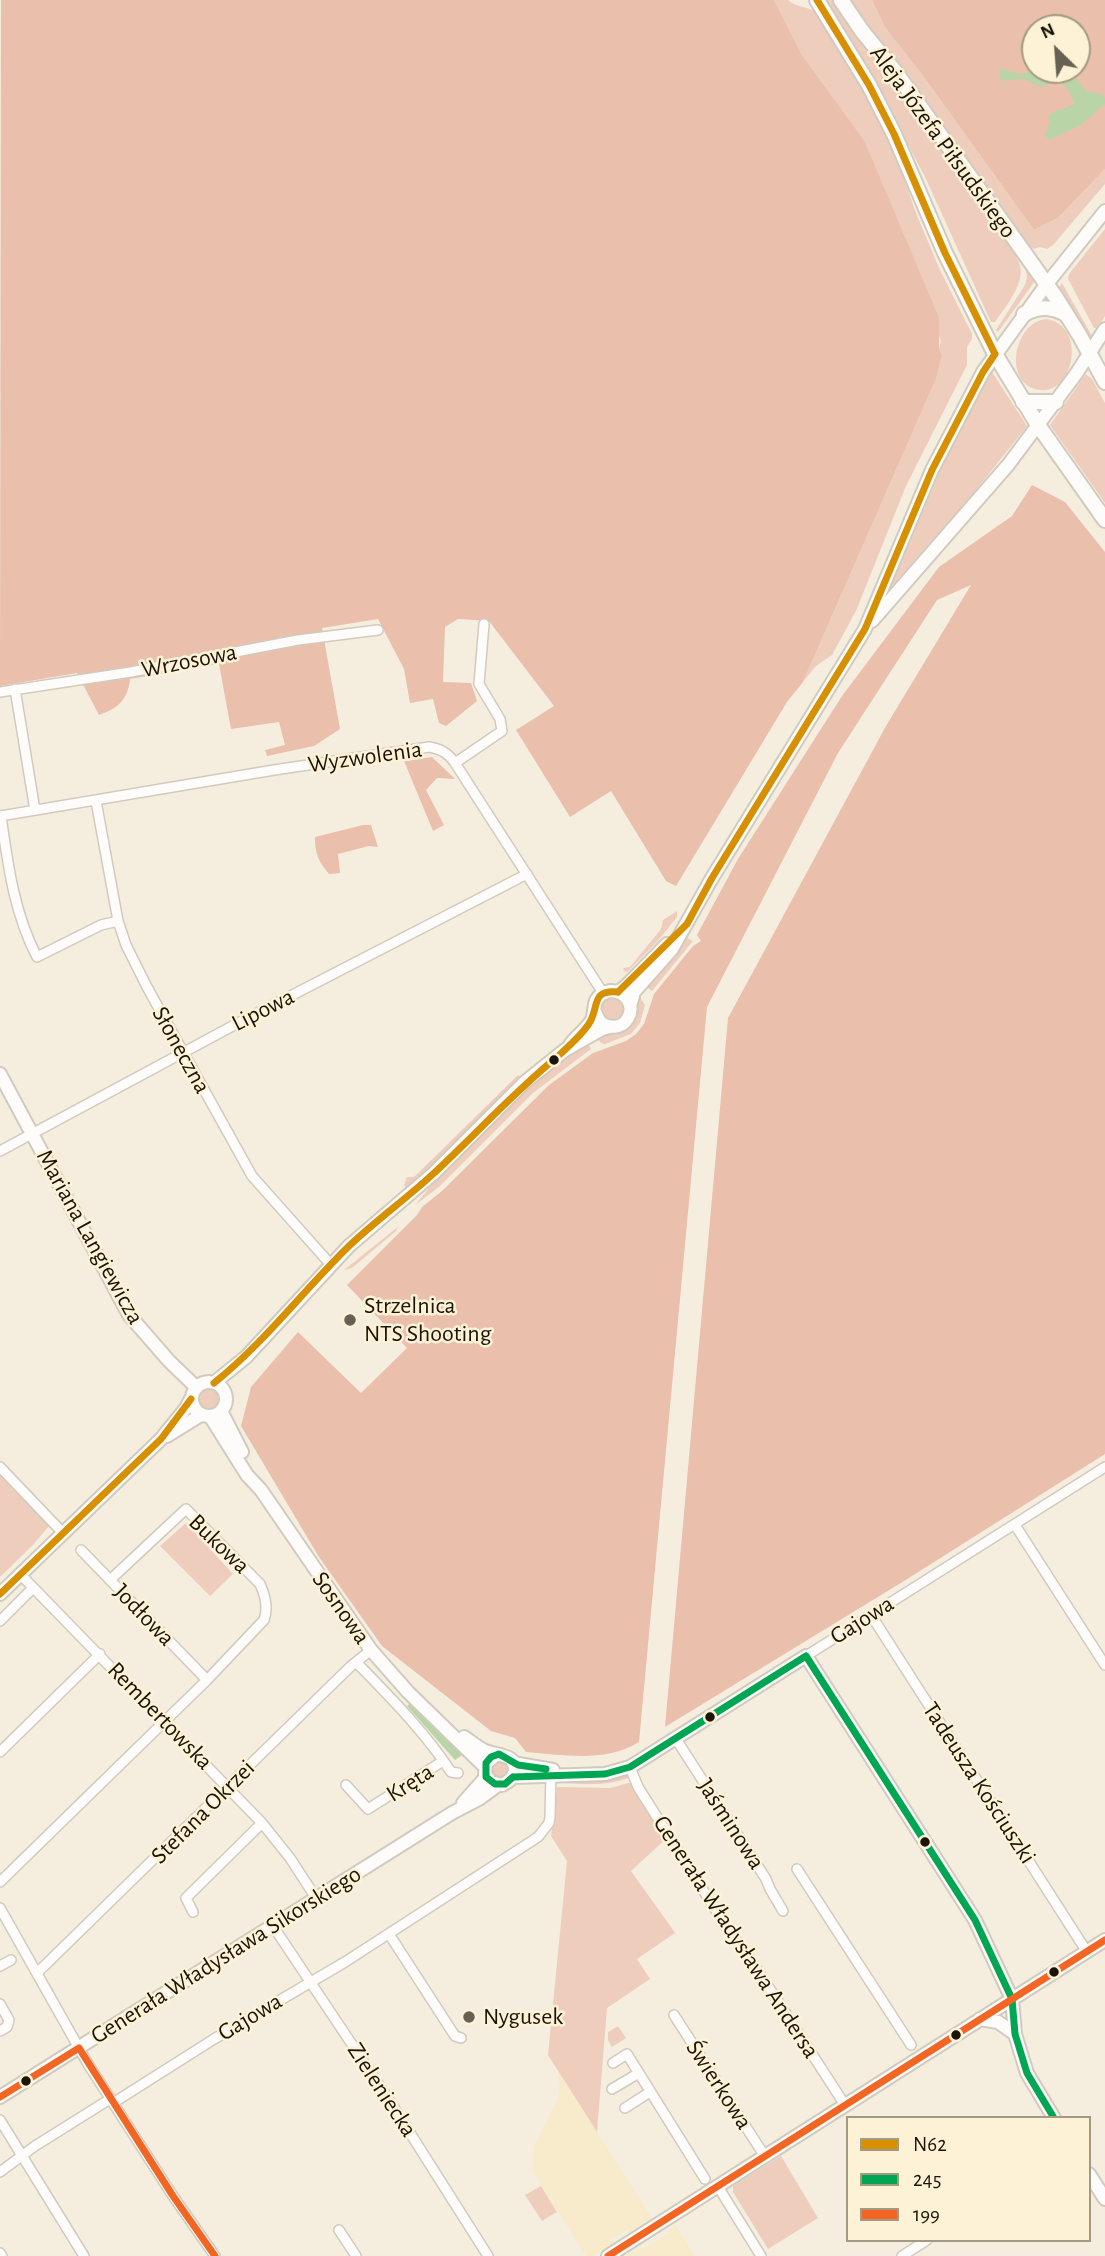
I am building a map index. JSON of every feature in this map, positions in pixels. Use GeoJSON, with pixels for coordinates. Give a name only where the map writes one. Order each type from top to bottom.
{"type":"FeatureCollection","features":[{"type":"Feature","properties":{"kind":"main road","name":"Aleja Józefa Piłsudskiego"},"geometry":{"type":"LineString","coordinates":[[817,0],[869,85],[894,134],[945,253],[995,354]]}},
{"type":"Feature","properties":{"kind":"main road","name":"Aleja Józefa Piłsudskiego"},"geometry":{"type":"LineString","coordinates":[[841,0],[897,74],[1068,316]]}},
{"type":"Feature","properties":{"kind":"main road"},"geometry":{"type":"LineString","coordinates":[[1024,314],[1048,308],[1068,316],[1105,382]]}},
{"type":"Feature","properties":{"kind":"main road"},"geometry":{"type":"LineString","coordinates":[[995,354],[1038,425],[1105,520]]}},
{"type":"Feature","properties":{"kind":"main road"},"geometry":{"type":"LineString","coordinates":[[1023,402],[1056,402]]}},
{"type":"Feature","properties":{"kind":"street"},"geometry":{"type":"LineString","coordinates":[[161,1439],[225,1407],[230,1383],[246,1357],[286,1311],[332,1266],[354,1252],[410,1202],[434,1173],[525,1082],[565,1050],[602,1029],[619,1026],[626,1021],[634,992],[667,957],[712,878],[865,629],[932,470],[983,372],[1024,314],[1105,211]]}},
{"type":"Feature","properties":{"kind":"street"},"geometry":{"type":"LineString","coordinates":[[865,629],[979,501],[1056,402],[1105,329]]}},
{"type":"Feature","properties":{"kind":"street"},"geometry":{"type":"LineString","coordinates":[[456,763],[502,731],[500,719],[479,684],[484,624]]}},
{"type":"Feature","properties":{"kind":"street","name":"Wrzosowa"},"geometry":{"type":"LineString","coordinates":[[0,692],[131,672],[298,640],[378,630]]}},
{"type":"Feature","properties":{"kind":"street"},"geometry":{"type":"LineString","coordinates":[[15,689],[35,810]]}},
{"type":"Feature","properties":{"kind":"street","name":"Wyzwolenia"},"geometry":{"type":"LineString","coordinates":[[1,816],[429,747],[445,751],[456,763],[603,993]]}},
{"type":"Feature","properties":{"kind":"street","name":"Słoneczna"},"geometry":{"type":"LineString","coordinates":[[96,801],[118,921],[126,945],[142,977],[251,1176],[332,1266]]}},
{"type":"Feature","properties":{"kind":"street"},"geometry":{"type":"LineString","coordinates":[[1,816],[13,893],[26,935],[37,957],[101,925],[118,921]]}},
{"type":"Feature","properties":{"kind":"street","name":"Lipowa"},"geometry":{"type":"LineString","coordinates":[[0,1151],[527,874]]}},
{"type":"Feature","properties":{"kind":"street"},"geometry":{"type":"LineString","coordinates":[[565,1050],[591,1021],[597,999],[603,993],[618,992],[627,985],[683,929]]}},
{"type":"Feature","properties":{"kind":"street"},"geometry":{"type":"LineString","coordinates":[[618,992],[626,998],[630,1006]]}},
{"type":"Feature","properties":{"kind":"street"},"geometry":{"type":"LineString","coordinates":[[594,1010],[600,1022],[610,1027]]}},
{"type":"Feature","properties":{"kind":"street","name":"Mariana Langiewicza"},"geometry":{"type":"LineString","coordinates":[[0,1074],[129,1315],[194,1393]]}},
{"type":"Feature","properties":{"kind":"street"},"geometry":{"type":"LineString","coordinates":[[214,1383],[246,1357]]}},
{"type":"Feature","properties":{"kind":"street"},"geometry":{"type":"LineString","coordinates":[[0,1594],[161,1439],[194,1393],[206,1382],[222,1388],[226,1397]]}},
{"type":"Feature","properties":{"kind":"street"},"geometry":{"type":"LineString","coordinates":[[194,1393],[194,1409],[211,1414]]}},
{"type":"Feature","properties":{"kind":"street","name":"Sosnowa"},"geometry":{"type":"LineString","coordinates":[[211,1414],[247,1475],[261,1490],[353,1628],[395,1678],[435,1716],[486,1772]]}},
{"type":"Feature","properties":{"kind":"street"},"geometry":{"type":"LineString","coordinates":[[0,1467],[63,1533]]}},
{"type":"Feature","properties":{"kind":"street","name":"Gajowa"},"geometry":{"type":"LineString","coordinates":[[513,1777],[551,1773],[612,1773],[630,1768],[1105,1467]]}},
{"type":"Feature","properties":{"kind":"street","name":"Bukowa"},"geometry":{"type":"LineString","coordinates":[[110,1580],[186,1509],[260,1584],[266,1611],[264,1620],[207,1680]]}},
{"type":"Feature","properties":{"kind":"street"},"geometry":{"type":"LineString","coordinates":[[1015,1525],[1105,1665]]}},
{"type":"Feature","properties":{"kind":"street","name":"Jodłowa"},"geometry":{"type":"LineString","coordinates":[[81,1550],[207,1680]]}},
{"type":"Feature","properties":{"kind":"street","name":"Rembertowska"},"geometry":{"type":"LineString","coordinates":[[20,1574],[262,1823],[290,1858],[316,1898]]}},
{"type":"Feature","properties":{"kind":"street"},"geometry":{"type":"LineString","coordinates":[[0,1621],[33,1588]]}},
{"type":"Feature","properties":{"kind":"street","name":"Tadeusza Kościuszki"},"geometry":{"type":"LineString","coordinates":[[871,1615],[1087,1952]]}},
{"type":"Feature","properties":{"kind":"street","name":"Stefana Okrzei"},"geometry":{"type":"LineString","coordinates":[[37,1973],[371,1650]]}},
{"type":"Feature","properties":{"kind":"street"},"geometry":{"type":"LineString","coordinates":[[0,1752],[100,1654]]}},
{"type":"Feature","properties":{"kind":"street"},"geometry":{"type":"LineString","coordinates":[[806,1656],[975,1920],[1012,1999],[1014,2034],[1027,2073],[1053,2116]]}},
{"type":"Feature","properties":{"kind":"street","name":"Sosnowa"},"geometry":{"type":"LineString","coordinates":[[357,1663],[388,1695],[451,1772],[458,1773]]}},
{"type":"Feature","properties":{"kind":"street"},"geometry":{"type":"LineString","coordinates":[[0,1882],[207,1680]]}},
{"type":"Feature","properties":{"kind":"street","name":"Sosnowa"},"geometry":{"type":"LineString","coordinates":[[435,1716],[484,1751],[496,1755]]}},
{"type":"Feature","properties":{"kind":"street","name":"Jaśminowa"},"geometry":{"type":"LineString","coordinates":[[676,1739],[766,1879],[783,1911]]}},
{"type":"Feature","properties":{"kind":"street"},"geometry":{"type":"LineString","coordinates":[[496,1755],[506,1756],[513,1763],[513,1777],[508,1782],[498,1784],[486,1772],[487,1760],[496,1755]]}},
{"type":"Feature","properties":{"kind":"street","name":"Kręta"},"geometry":{"type":"LineString","coordinates":[[346,1784],[368,1809],[443,1761]]}},
{"type":"Feature","properties":{"kind":"street","name":"Gajowa"},"geometry":{"type":"LineString","coordinates":[[513,1763],[551,1773]]}},
{"type":"Feature","properties":{"kind":"street","name":"Generała Władysława Andersa"},"geometry":{"type":"LineString","coordinates":[[630,1768],[638,1787],[733,1939],[740,1942],[845,2105]]}},
{"type":"Feature","properties":{"kind":"street","name":"Generała Władysława Sikorskiego"},"geometry":{"type":"LineString","coordinates":[[452,1813],[486,1772]]}},
{"type":"Feature","properties":{"kind":"street","name":"Gajowa"},"geometry":{"type":"LineString","coordinates":[[0,2172],[19,2160],[22,2155],[389,1934],[538,1837],[550,1817],[551,1773]]}},
{"type":"Feature","properties":{"kind":"street","name":"Generała Władysława Sikorskiego"},"geometry":{"type":"LineString","coordinates":[[0,2097],[452,1813],[479,1799],[498,1784]]}},
{"type":"Feature","properties":{"kind":"street"},"geometry":{"type":"LineString","coordinates":[[193,1912],[186,1898],[262,1823]]}},
{"type":"Feature","properties":{"kind":"street"},"geometry":{"type":"LineString","coordinates":[[797,1869],[911,2045]]}},
{"type":"Feature","properties":{"kind":"street"},"geometry":{"type":"LineString","coordinates":[[0,1908],[79,2048],[173,2196],[215,2256]]}},
{"type":"Feature","properties":{"kind":"street","name":"Zieleniecka"},"geometry":{"type":"LineString","coordinates":[[273,1926],[488,2256]]}},
{"type":"Feature","properties":{"kind":"street"},"geometry":{"type":"LineString","coordinates":[[389,1934],[455,2036],[461,2038]]}},
{"type":"Feature","properties":{"kind":"street"},"geometry":{"type":"LineString","coordinates":[[608,2256],[1105,1940]]}},
{"type":"Feature","properties":{"kind":"street"},"geometry":{"type":"LineString","coordinates":[[0,1966],[10,1960]]}},
{"type":"Feature","properties":{"kind":"street"},"geometry":{"type":"LineString","coordinates":[[0,2004],[9,2020],[7,2027],[0,2031]]}},
{"type":"Feature","properties":{"kind":"street","name":"Świerkowa"},"geometry":{"type":"LineString","coordinates":[[674,2015],[764,2155]]}},
{"type":"Feature","properties":{"kind":"street"},"geometry":{"type":"LineString","coordinates":[[980,2019],[998,2022],[1014,2034]]}},
{"type":"Feature","properties":{"kind":"street"},"geometry":{"type":"LineString","coordinates":[[613,2063],[627,2054],[705,2179]]}},
{"type":"Feature","properties":{"kind":"street"},"geometry":{"type":"LineString","coordinates":[[612,2090],[639,2073]]}},
{"type":"Feature","properties":{"kind":"street"},"geometry":{"type":"LineString","coordinates":[[625,2108],[650,2092]]}},
{"type":"Feature","properties":{"kind":"street"},"geometry":{"type":"LineString","coordinates":[[0,2120],[84,2256]]}},
{"type":"Feature","properties":{"kind":"street"},"geometry":{"type":"LineString","coordinates":[[1091,2177],[1105,2199]]}},
{"type":"Feature","properties":{"kind":"street"},"geometry":{"type":"LineString","coordinates":[[718,2185],[761,2256]]}},
{"type":"Feature","properties":{"kind":"street"},"geometry":{"type":"LineString","coordinates":[[339,2230],[356,2256]]}},
{"type":"Feature","properties":{"kind":"street"},"geometry":{"type":"LineString","coordinates":[[902,2256],[922,2243],[924,2255]]}},
{"type":"Feature","properties":{"kind":"shaded area"},"geometry":{"type":"Polygon","coordinates":[[[1,0],[774,0],[802,55],[864,140],[939,318],[939,348],[942,355],[936,379],[803,682],[787,702],[676,886],[666,881],[611,791],[570,817],[516,730],[554,706],[489,621],[458,619],[445,627],[443,682],[471,683],[477,701],[446,726],[439,723],[433,699],[410,703],[404,669],[378,619],[322,628],[340,729],[314,746],[267,756],[265,750],[285,745],[279,722],[231,729],[219,664],[130,679],[127,693],[120,703],[99,715],[77,673],[0,686],[1,0]]]}},
{"type":"Feature","properties":{"kind":"shaded area"},"geometry":{"type":"Polygon","coordinates":[[[774,0],[788,0],[814,11],[853,69],[889,136],[916,213],[940,270],[972,334],[967,347],[967,365],[906,486],[856,611],[832,655],[816,666],[803,682],[936,379],[942,355],[939,348],[941,341],[864,140],[802,55],[774,0]]]}},
{"type":"Feature","properties":{"kind":"shaded area"},"geometry":{"type":"Polygon","coordinates":[[[823,0],[832,0],[896,84],[1018,255],[1016,257],[1021,273],[1016,291],[995,322],[991,322],[925,177],[878,87],[823,0]]]}},
{"type":"Feature","properties":{"kind":"shaded area"},"geometry":{"type":"Polygon","coordinates":[[[845,0],[872,0],[1034,230],[1058,218],[1105,169],[1105,184],[1053,245],[1047,249],[1029,249],[845,0]]]}},
{"type":"Feature","properties":{"kind":"shaded area"},"geometry":{"type":"Polygon","coordinates":[[[872,0],[1105,0],[1105,169],[1058,218],[1034,230],[886,28],[872,0]]]}},
{"type":"Feature","properties":{"kind":"shaded area"},"geometry":{"type":"Polygon","coordinates":[[[1000,68],[1021,74],[1021,79],[1004,81],[1000,78],[1000,68]]]}},
{"type":"Feature","properties":{"kind":"shaded area"},"geometry":{"type":"Polygon","coordinates":[[[1062,84],[1080,84],[1086,91],[1102,94],[1105,104],[1079,126],[1049,140],[1045,136],[1050,122],[1048,117],[1053,112],[1075,104],[1066,86],[1062,84]]]}},
{"type":"Feature","properties":{"kind":"shaded area"},"geometry":{"type":"Polygon","coordinates":[[[1105,229],[1105,316],[1098,328],[1094,328],[1068,279],[1069,274],[1105,229]]]}},
{"type":"Feature","properties":{"kind":"shaded area"},"geometry":{"type":"Polygon","coordinates":[[[1025,266],[1035,281],[998,332],[996,330],[1025,285],[1025,266]]]}},
{"type":"Feature","properties":{"kind":"shaded area"},"geometry":{"type":"Polygon","coordinates":[[[1062,283],[1092,336],[1091,339],[1058,289],[1062,283]]]}},
{"type":"Feature","properties":{"kind":"shaded area"},"geometry":{"type":"Polygon","coordinates":[[[1046,319],[1059,324],[1067,333],[1072,358],[1061,381],[1052,388],[1040,390],[1028,386],[1021,378],[1016,354],[1026,331],[1034,323],[1046,319]]]}},
{"type":"Feature","properties":{"kind":"shaded area"},"geometry":{"type":"Polygon","coordinates":[[[992,372],[1027,426],[976,490],[891,587],[944,462],[992,372]]]}},
{"type":"Feature","properties":{"kind":"shaded area"},"geometry":{"type":"Polygon","coordinates":[[[1086,374],[1092,379],[1105,403],[1105,503],[1050,425],[1086,374]]]}},
{"type":"Feature","properties":{"kind":"shaded area"},"geometry":{"type":"Polygon","coordinates":[[[1032,485],[1065,502],[1105,552],[1105,1454],[665,1727],[728,1018],[886,726],[971,585],[937,600],[838,753],[707,1007],[639,1742],[626,1749],[598,1755],[569,1756],[526,1752],[515,1738],[491,1731],[382,1646],[319,1557],[241,1426],[251,1387],[298,1332],[361,1393],[407,1348],[347,1285],[422,1207],[442,1191],[549,1085],[593,1053],[626,1041],[636,1034],[644,1024],[654,994],[693,946],[701,941],[697,935],[738,859],[842,696],[939,567],[1012,516],[1032,485]]]}},
{"type":"Feature","properties":{"kind":"shaded area"},"geometry":{"type":"Polygon","coordinates":[[[432,757],[455,779],[437,778],[426,790],[444,825],[433,831],[404,761],[432,757]]]}},
{"type":"Feature","properties":{"kind":"shaded area"},"geometry":{"type":"Polygon","coordinates":[[[371,825],[378,847],[369,846],[338,854],[340,873],[329,874],[318,857],[315,837],[371,825]]]}},
{"type":"Feature","properties":{"kind":"shaded area"},"geometry":{"type":"Polygon","coordinates":[[[677,911],[677,917],[656,943],[627,972],[623,970],[630,967],[661,929],[663,920],[677,911]]]}},
{"type":"Feature","properties":{"kind":"shaded area"},"geometry":{"type":"Polygon","coordinates":[[[687,938],[693,941],[652,991],[645,986],[682,940],[687,938]]]}},
{"type":"Feature","properties":{"kind":"shaded area"},"geometry":{"type":"Polygon","coordinates":[[[638,994],[645,1005],[640,1023],[631,1034],[605,1044],[601,1043],[596,1037],[613,1032],[638,994]]]}},
{"type":"Feature","properties":{"kind":"shaded area"},"geometry":{"type":"Polygon","coordinates":[[[612,998],[620,1001],[623,1009],[620,1017],[612,1020],[604,1017],[601,1009],[604,1001],[612,998]]]}},
{"type":"Feature","properties":{"kind":"shaded area"},"geometry":{"type":"Polygon","coordinates":[[[587,1042],[591,1049],[533,1093],[439,1187],[415,1205],[445,1169],[522,1092],[587,1042]]]}},
{"type":"Feature","properties":{"kind":"shaded area"},"geometry":{"type":"Polygon","coordinates":[[[518,1075],[520,1077],[510,1090],[416,1182],[406,1188],[404,1185],[407,1177],[414,1177],[518,1075]]]}},
{"type":"Feature","properties":{"kind":"shaded area"},"geometry":{"type":"Polygon","coordinates":[[[399,1226],[352,1268],[344,1270],[399,1226]]]}},
{"type":"Feature","properties":{"kind":"shaded area"},"geometry":{"type":"Polygon","coordinates":[[[210,1389],[217,1392],[220,1399],[217,1406],[210,1409],[203,1406],[200,1399],[203,1392],[210,1389]]]}},
{"type":"Feature","properties":{"kind":"shaded area"},"geometry":{"type":"Polygon","coordinates":[[[0,1475],[49,1526],[0,1577],[0,1475]]]}},
{"type":"Feature","properties":{"kind":"shaded area"},"geometry":{"type":"Polygon","coordinates":[[[186,1523],[233,1574],[210,1596],[160,1546],[186,1523]]]}},
{"type":"Feature","properties":{"kind":"shaded area"},"geometry":{"type":"Polygon","coordinates":[[[410,1703],[462,1755],[455,1760],[407,1706],[410,1703]]]}},
{"type":"Feature","properties":{"kind":"shaded area"},"geometry":{"type":"Polygon","coordinates":[[[497,1762],[503,1762],[508,1770],[506,1776],[497,1778],[492,1773],[492,1767],[497,1762]]]}},
{"type":"Feature","properties":{"kind":"shaded area"},"geometry":{"type":"Polygon","coordinates":[[[627,1774],[629,1778],[602,1784],[557,1782],[605,1779],[627,1774]]]}},
{"type":"Feature","properties":{"kind":"shaded area"},"geometry":{"type":"Polygon","coordinates":[[[636,1781],[667,1838],[631,1871],[698,1965],[675,1933],[637,1959],[650,1979],[607,2008],[597,2132],[548,2055],[567,1861],[551,1836],[557,1787],[610,1788],[636,1781]]]}},
{"type":"Feature","properties":{"kind":"shaded area"},"geometry":{"type":"Polygon","coordinates":[[[618,2026],[626,2038],[612,2047],[608,2032],[618,2026]]]}},
{"type":"Feature","properties":{"kind":"shaded area"},"geometry":{"type":"Polygon","coordinates":[[[558,2071],[652,2218],[628,2233],[626,2231],[612,2239],[614,2242],[593,2256],[586,2256],[532,2171],[534,2146],[559,2096],[558,2071]]]}},
{"type":"Feature","properties":{"kind":"shaded area"},"geometry":{"type":"Polygon","coordinates":[[[781,2156],[818,2218],[768,2249],[733,2192],[733,2186],[781,2156]]]}},
{"type":"Feature","properties":{"kind":"shaded area"},"geometry":{"type":"Polygon","coordinates":[[[541,2186],[557,2212],[542,2221],[525,2195],[541,2186]]]}},
{"type":"Feature","properties":{"kind":"shaded area"},"geometry":{"type":"Polygon","coordinates":[[[675,2224],[695,2256],[625,2256],[653,2243],[668,2233],[675,2224]]]}},
{"type":"Feature","properties":{"kind":"transit line","name":"N62"},"geometry":{"type":"LineString","coordinates":[[817,0],[869,85],[894,134],[945,253],[995,354]]}},
{"type":"Feature","properties":{"kind":"transit line","name":"N62"},"geometry":{"type":"LineString","coordinates":[[618,992],[687,924],[712,878],[865,629],[932,470],[995,354]]}},
{"type":"Feature","properties":{"kind":"transit line","name":"N62"},"geometry":{"type":"LineString","coordinates":[[214,1383],[267,1334],[348,1247],[433,1174],[575,1040],[590,1022],[600,996],[618,992]]}},
{"type":"Feature","properties":{"kind":"transit line","name":"N62"},"geometry":{"type":"LineString","coordinates":[[0,1594],[161,1439],[191,1399]]}},
{"type":"Feature","properties":{"kind":"transit line","name":"245"},"geometry":{"type":"LineString","coordinates":[[806,1656],[975,1920],[1012,1999],[1015,2034],[1027,2073],[1053,2116]]}},
{"type":"Feature","properties":{"kind":"transit line","name":"245"},"geometry":{"type":"LineString","coordinates":[[513,1777],[605,1774],[630,1767],[806,1656]]}},
{"type":"Feature","properties":{"kind":"transit line","name":"245"},"geometry":{"type":"LineString","coordinates":[[513,1777],[505,1784],[495,1784],[486,1777],[486,1763],[499,1754],[518,1765],[546,1769]]}},
{"type":"Feature","properties":{"kind":"transit line","name":"199"},"geometry":{"type":"LineString","coordinates":[[608,2256],[1105,1940]]}},
{"type":"Feature","properties":{"kind":"transit line","name":"199"},"geometry":{"type":"LineString","coordinates":[[0,2097],[79,2048],[173,2196],[215,2256]]}},
{"type":"Feature","properties":{"kind":"place","name":"Strzelnica NTS Shooting"},"geometry":{"type":"Point","coordinates":[350,1320]}},
{"type":"Feature","properties":{"kind":"place","name":"Nygusek"},"geometry":{"type":"Point","coordinates":[469,2017]}}]}
